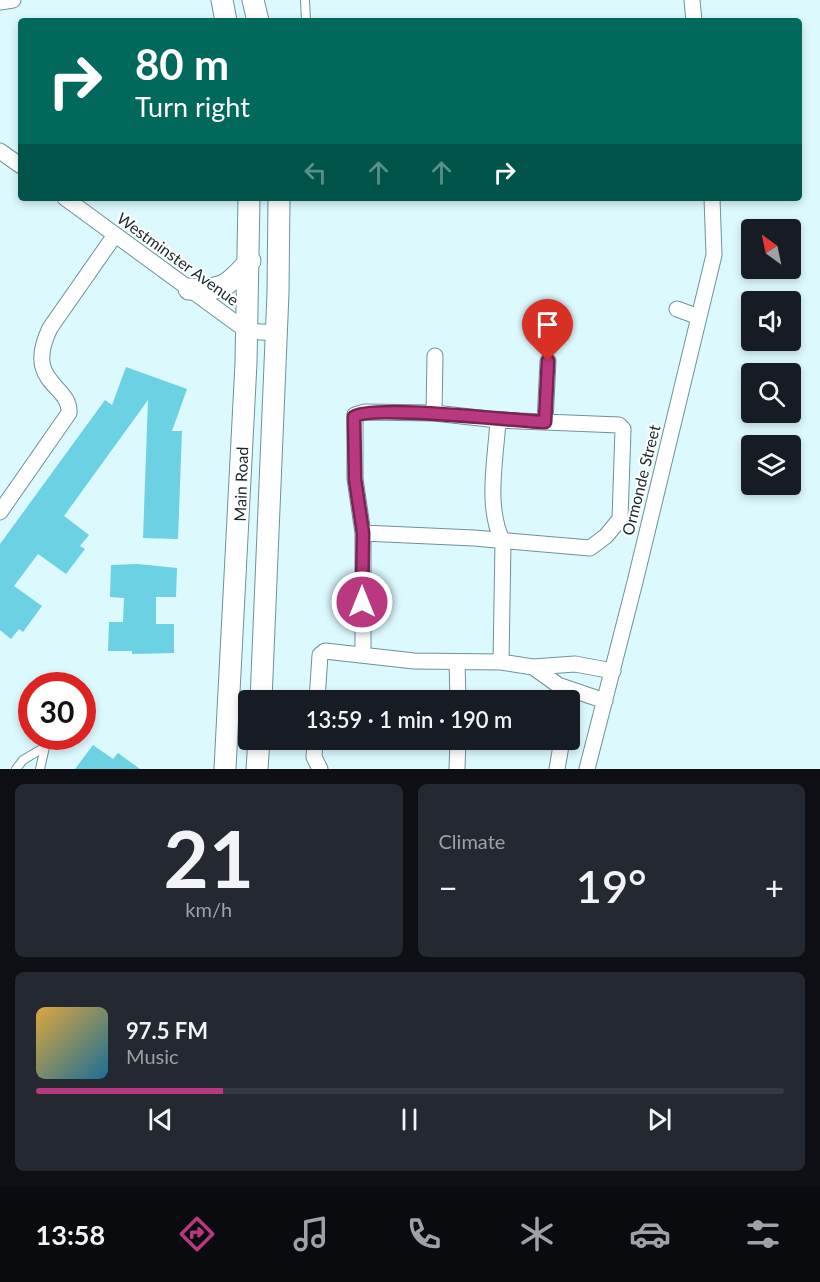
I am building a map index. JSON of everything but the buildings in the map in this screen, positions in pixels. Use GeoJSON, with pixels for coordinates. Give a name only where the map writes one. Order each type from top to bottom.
{"type":"FeatureCollection","features":[{"type":"Feature","properties":{"kind":"main road"},"geometry":{"type":"LineString","coordinates":[[222,0],[225,18]]}},
{"type":"Feature","properties":{"kind":"main road"},"geometry":{"type":"LineString","coordinates":[[252,0],[257,18]]}},
{"type":"Feature","properties":{"kind":"main road","name":"Main Road"},"geometry":{"type":"LineString","coordinates":[[225,769],[238,554],[250,261],[249,201]]}},
{"type":"Feature","properties":{"kind":"main road","name":"Main Road"},"geometry":{"type":"LineString","coordinates":[[261,690],[277,333],[279,201]]}},
{"type":"Feature","properties":{"kind":"main road"},"geometry":{"type":"LineString","coordinates":[[189,289],[223,288],[233,281],[250,261]]}},
{"type":"Feature","properties":{"kind":"main road"},"geometry":{"type":"LineString","coordinates":[[257,769],[258,750]]}},
{"type":"Feature","properties":{"kind":"street"},"geometry":{"type":"LineString","coordinates":[[0,2],[13,0]]}},
{"type":"Feature","properties":{"kind":"street"},"geometry":{"type":"LineString","coordinates":[[692,0],[694,18]]}},
{"type":"Feature","properties":{"kind":"street"},"geometry":{"type":"LineString","coordinates":[[0,151],[18,164]]}},
{"type":"Feature","properties":{"kind":"street","name":"Westminster Avenue"},"geometry":{"type":"LineString","coordinates":[[68,201],[247,331]]}},
{"type":"Feature","properties":{"kind":"street","name":"Ormonde Street"},"geometry":{"type":"LineString","coordinates":[[587,769],[714,255],[712,201]]}},
{"type":"Feature","properties":{"kind":"street"},"geometry":{"type":"LineString","coordinates":[[0,512],[69,413],[64,398],[47,377],[42,362],[43,343],[50,328],[115,235]]}},
{"type":"Feature","properties":{"kind":"street"},"geometry":{"type":"LineString","coordinates":[[677,309],[699,317]]}},
{"type":"Feature","properties":{"kind":"street"},"geometry":{"type":"LineString","coordinates":[[247,331],[277,333]]}},
{"type":"Feature","properties":{"kind":"street"},"geometry":{"type":"LineString","coordinates":[[434,413],[435,356]]}},
{"type":"Feature","properties":{"kind":"street"},"geometry":{"type":"LineString","coordinates":[[545,422],[548,361]]}},
{"type":"Feature","properties":{"kind":"street"},"geometry":{"type":"LineString","coordinates":[[363,533],[474,538],[590,548],[606,536],[620,519],[624,433],[622,427],[617,424],[498,420],[434,413],[365,412],[354,417],[355,479],[363,533],[363,654]]}},
{"type":"Feature","properties":{"kind":"street"},"geometry":{"type":"LineString","coordinates":[[498,420],[494,519],[503,542],[501,662]]}},
{"type":"Feature","properties":{"kind":"street"},"geometry":{"type":"LineString","coordinates":[[318,690],[320,653],[325,651],[414,661],[501,662],[533,667],[575,664],[613,671]]}},
{"type":"Feature","properties":{"kind":"street"},"geometry":{"type":"LineString","coordinates":[[457,662],[458,690]]}},
{"type":"Feature","properties":{"kind":"street"},"geometry":{"type":"LineString","coordinates":[[533,667],[558,684],[605,701]]}},
{"type":"Feature","properties":{"kind":"street"},"geometry":{"type":"LineString","coordinates":[[314,750],[314,757],[320,769]]}},
{"type":"Feature","properties":{"kind":"street"},"geometry":{"type":"LineString","coordinates":[[457,769],[458,750]]}},
{"type":"Feature","properties":{"kind":"street"},"geometry":{"type":"LineString","coordinates":[[557,769],[560,750]]}},
{"type":"Feature","properties":{"kind":"lane"},"geometry":{"type":"LineString","coordinates":[[304,0],[306,18]]}},
{"type":"Feature","properties":{"kind":"lane"},"geometry":{"type":"LineString","coordinates":[[16,769],[23,759],[45,747],[40,769]]}},
{"type":"Feature","properties":{"kind":"route"},"geometry":{"type":"LineString","coordinates":[[362,602],[363,533],[355,479],[353,421],[355,415],[360,412],[434,413],[498,420],[545,422],[548,361]]}}]}
